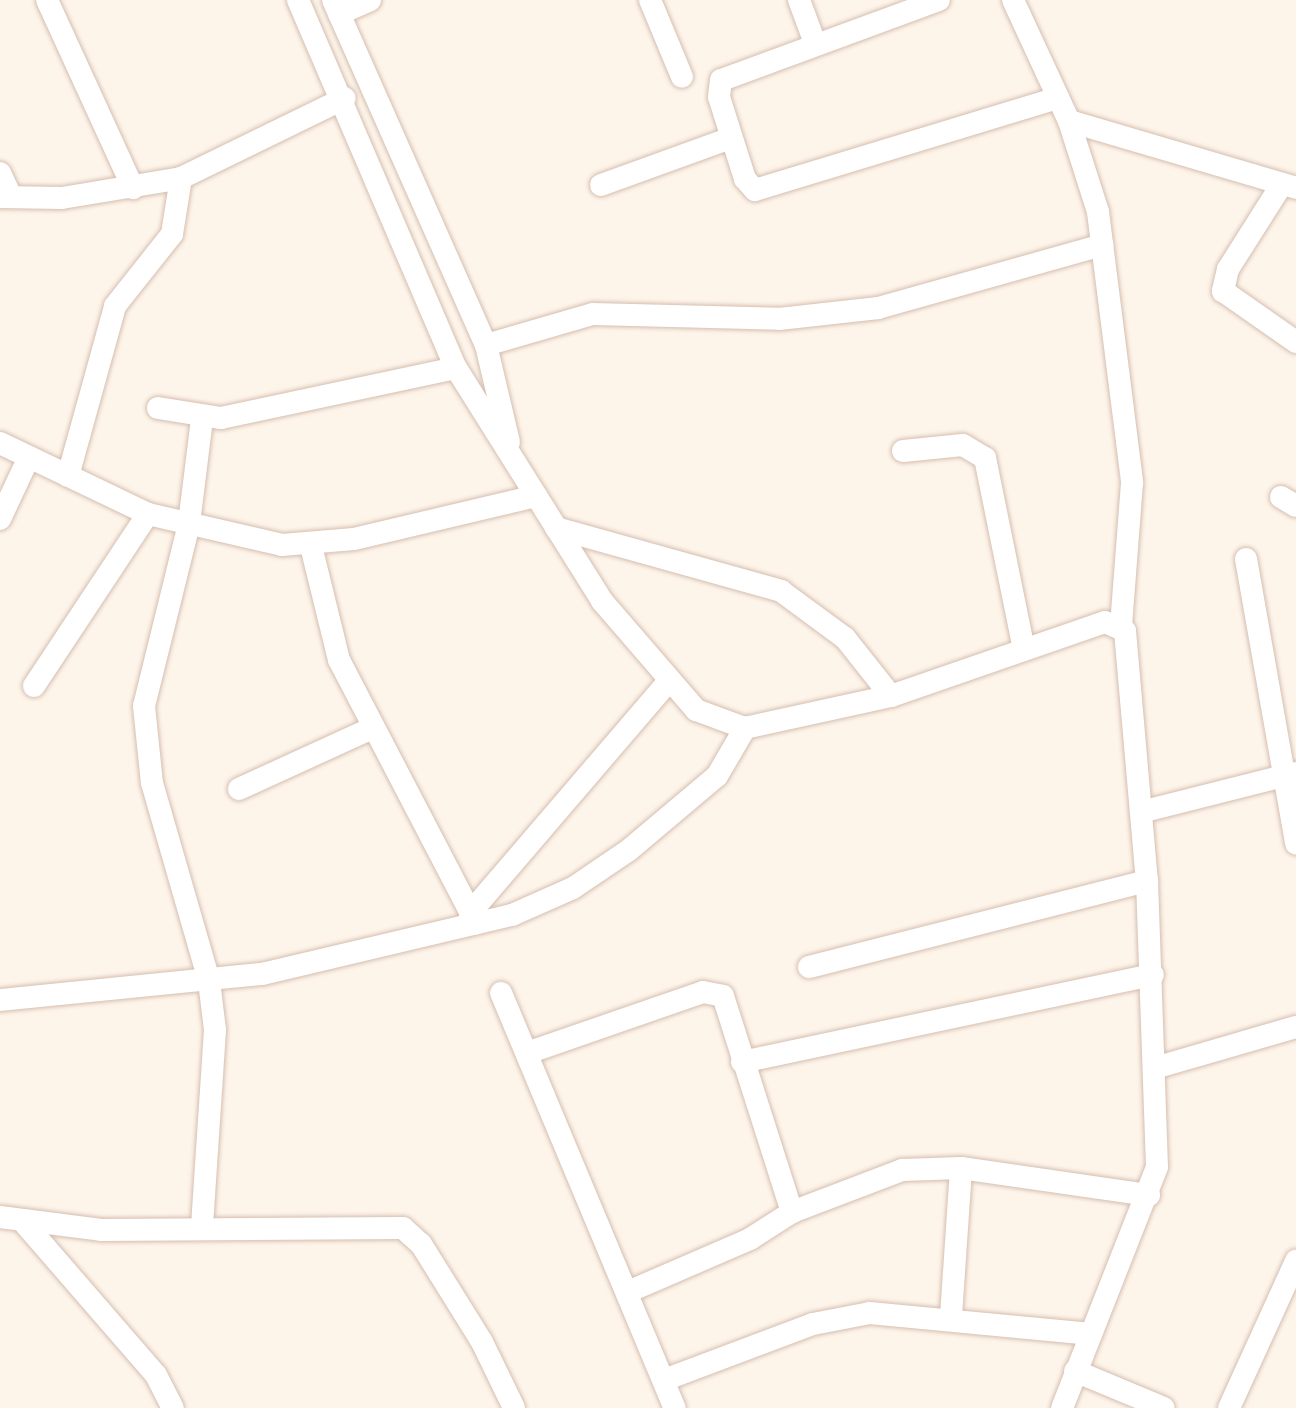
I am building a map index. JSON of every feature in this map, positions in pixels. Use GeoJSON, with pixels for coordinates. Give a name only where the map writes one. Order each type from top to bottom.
{"type":"FeatureCollection","features":[{"type":"Feature","properties":{"kind":"street"},"geometry":{"type":"LineString","coordinates":[[47,0],[133,188]]}},
{"type":"Feature","properties":{"kind":"street"},"geometry":{"type":"LineString","coordinates":[[298,0],[345,98],[456,368],[602,601],[668,682],[696,710],[745,728],[891,696],[1105,622],[1121,626]]}},
{"type":"Feature","properties":{"kind":"street"},"geometry":{"type":"LineString","coordinates":[[370,0],[336,7],[486,345],[513,459]]}},
{"type":"Feature","properties":{"kind":"street"},"geometry":{"type":"LineString","coordinates":[[650,0],[682,77]]}},
{"type":"Feature","properties":{"kind":"street"},"geometry":{"type":"LineString","coordinates":[[799,0],[815,43]]}},
{"type":"Feature","properties":{"kind":"street"},"geometry":{"type":"LineString","coordinates":[[939,0],[721,80],[731,138],[745,179],[766,192],[917,137],[1058,98]]}},
{"type":"Feature","properties":{"kind":"street"},"geometry":{"type":"LineString","coordinates":[[1013,0],[1069,121],[1102,245],[1132,483],[1121,626],[1147,881],[1161,1114],[1149,1195],[1062,1408]]}},
{"type":"Feature","properties":{"kind":"street"},"geometry":{"type":"LineString","coordinates":[[0,173],[6,197],[133,188],[181,178],[345,98]]}},
{"type":"Feature","properties":{"kind":"street"},"geometry":{"type":"LineString","coordinates":[[1069,121],[1289,186],[1228,269],[1223,291],[1296,342]]}},
{"type":"Feature","properties":{"kind":"street"},"geometry":{"type":"LineString","coordinates":[[601,185],[731,138]]}},
{"type":"Feature","properties":{"kind":"street"},"geometry":{"type":"LineString","coordinates":[[68,476],[115,306],[172,234],[181,178]]}},
{"type":"Feature","properties":{"kind":"street"},"geometry":{"type":"LineString","coordinates":[[486,345],[593,314],[779,319],[878,308],[1102,245]]}},
{"type":"Feature","properties":{"kind":"street"},"geometry":{"type":"LineString","coordinates":[[158,408],[202,419],[456,368]]}},
{"type":"Feature","properties":{"kind":"street"},"geometry":{"type":"LineString","coordinates":[[202,419],[189,524],[144,706],[152,783],[209,981],[215,1030],[202,1228]]}},
{"type":"Feature","properties":{"kind":"street"},"geometry":{"type":"LineString","coordinates":[[0,443],[148,514],[311,546],[536,496]]}},
{"type":"Feature","properties":{"kind":"street"},"geometry":{"type":"LineString","coordinates":[[903,451],[963,445],[985,458],[1024,649]]}},
{"type":"Feature","properties":{"kind":"street"},"geometry":{"type":"LineString","coordinates":[[0,519],[29,457]]}},
{"type":"Feature","properties":{"kind":"street"},"geometry":{"type":"LineString","coordinates":[[34,686],[148,514]]}},
{"type":"Feature","properties":{"kind":"street"},"geometry":{"type":"LineString","coordinates":[[556,528],[781,591],[845,638],[891,696]]}},
{"type":"Feature","properties":{"kind":"street"},"geometry":{"type":"LineString","coordinates":[[311,546],[339,660],[370,729],[473,918]]}},
{"type":"Feature","properties":{"kind":"street"},"geometry":{"type":"LineString","coordinates":[[1246,559],[1290,775],[1296,844]]}},
{"type":"Feature","properties":{"kind":"street"},"geometry":{"type":"LineString","coordinates":[[473,918],[668,682]]}},
{"type":"Feature","properties":{"kind":"street"},"geometry":{"type":"LineString","coordinates":[[0,1000],[209,981],[473,918],[573,888],[629,850],[717,776],[745,728]]}},
{"type":"Feature","properties":{"kind":"street"},"geometry":{"type":"LineString","coordinates":[[239,789],[370,729]]}},
{"type":"Feature","properties":{"kind":"street"},"geometry":{"type":"LineString","coordinates":[[1141,812],[1290,775]]}},
{"type":"Feature","properties":{"kind":"street"},"geometry":{"type":"LineString","coordinates":[[809,967],[1147,881]]}},
{"type":"Feature","properties":{"kind":"street"},"geometry":{"type":"LineString","coordinates":[[742,1062],[1153,975]]}},
{"type":"Feature","properties":{"kind":"street"},"geometry":{"type":"LineString","coordinates":[[527,1053],[715,992],[729,1011],[742,1062],[792,1212]]}},
{"type":"Feature","properties":{"kind":"street"},"geometry":{"type":"LineString","coordinates":[[501,993],[630,1291],[675,1408]]}},
{"type":"Feature","properties":{"kind":"street"},"geometry":{"type":"LineString","coordinates":[[1158,1067],[1296,1027]]}},
{"type":"Feature","properties":{"kind":"street"},"geometry":{"type":"LineString","coordinates":[[630,1291],[750,1239],[792,1212],[902,1170],[961,1168],[1149,1195]]}},
{"type":"Feature","properties":{"kind":"street"},"geometry":{"type":"LineString","coordinates":[[951,1316],[961,1168]]}},
{"type":"Feature","properties":{"kind":"street"},"geometry":{"type":"LineString","coordinates":[[0,1217],[26,1225],[403,1228],[421,1244],[482,1342],[514,1408]]}},
{"type":"Feature","properties":{"kind":"street"},"geometry":{"type":"LineString","coordinates":[[26,1225],[156,1375],[173,1408]]}},
{"type":"Feature","properties":{"kind":"street"},"geometry":{"type":"LineString","coordinates":[[1229,1408],[1296,1261]]}},
{"type":"Feature","properties":{"kind":"street"},"geometry":{"type":"LineString","coordinates":[[664,1380],[813,1324],[870,1313],[951,1316],[1091,1334]]}},
{"type":"Feature","properties":{"kind":"street"},"geometry":{"type":"LineString","coordinates":[[1075,1371],[1164,1408]]}}]}
